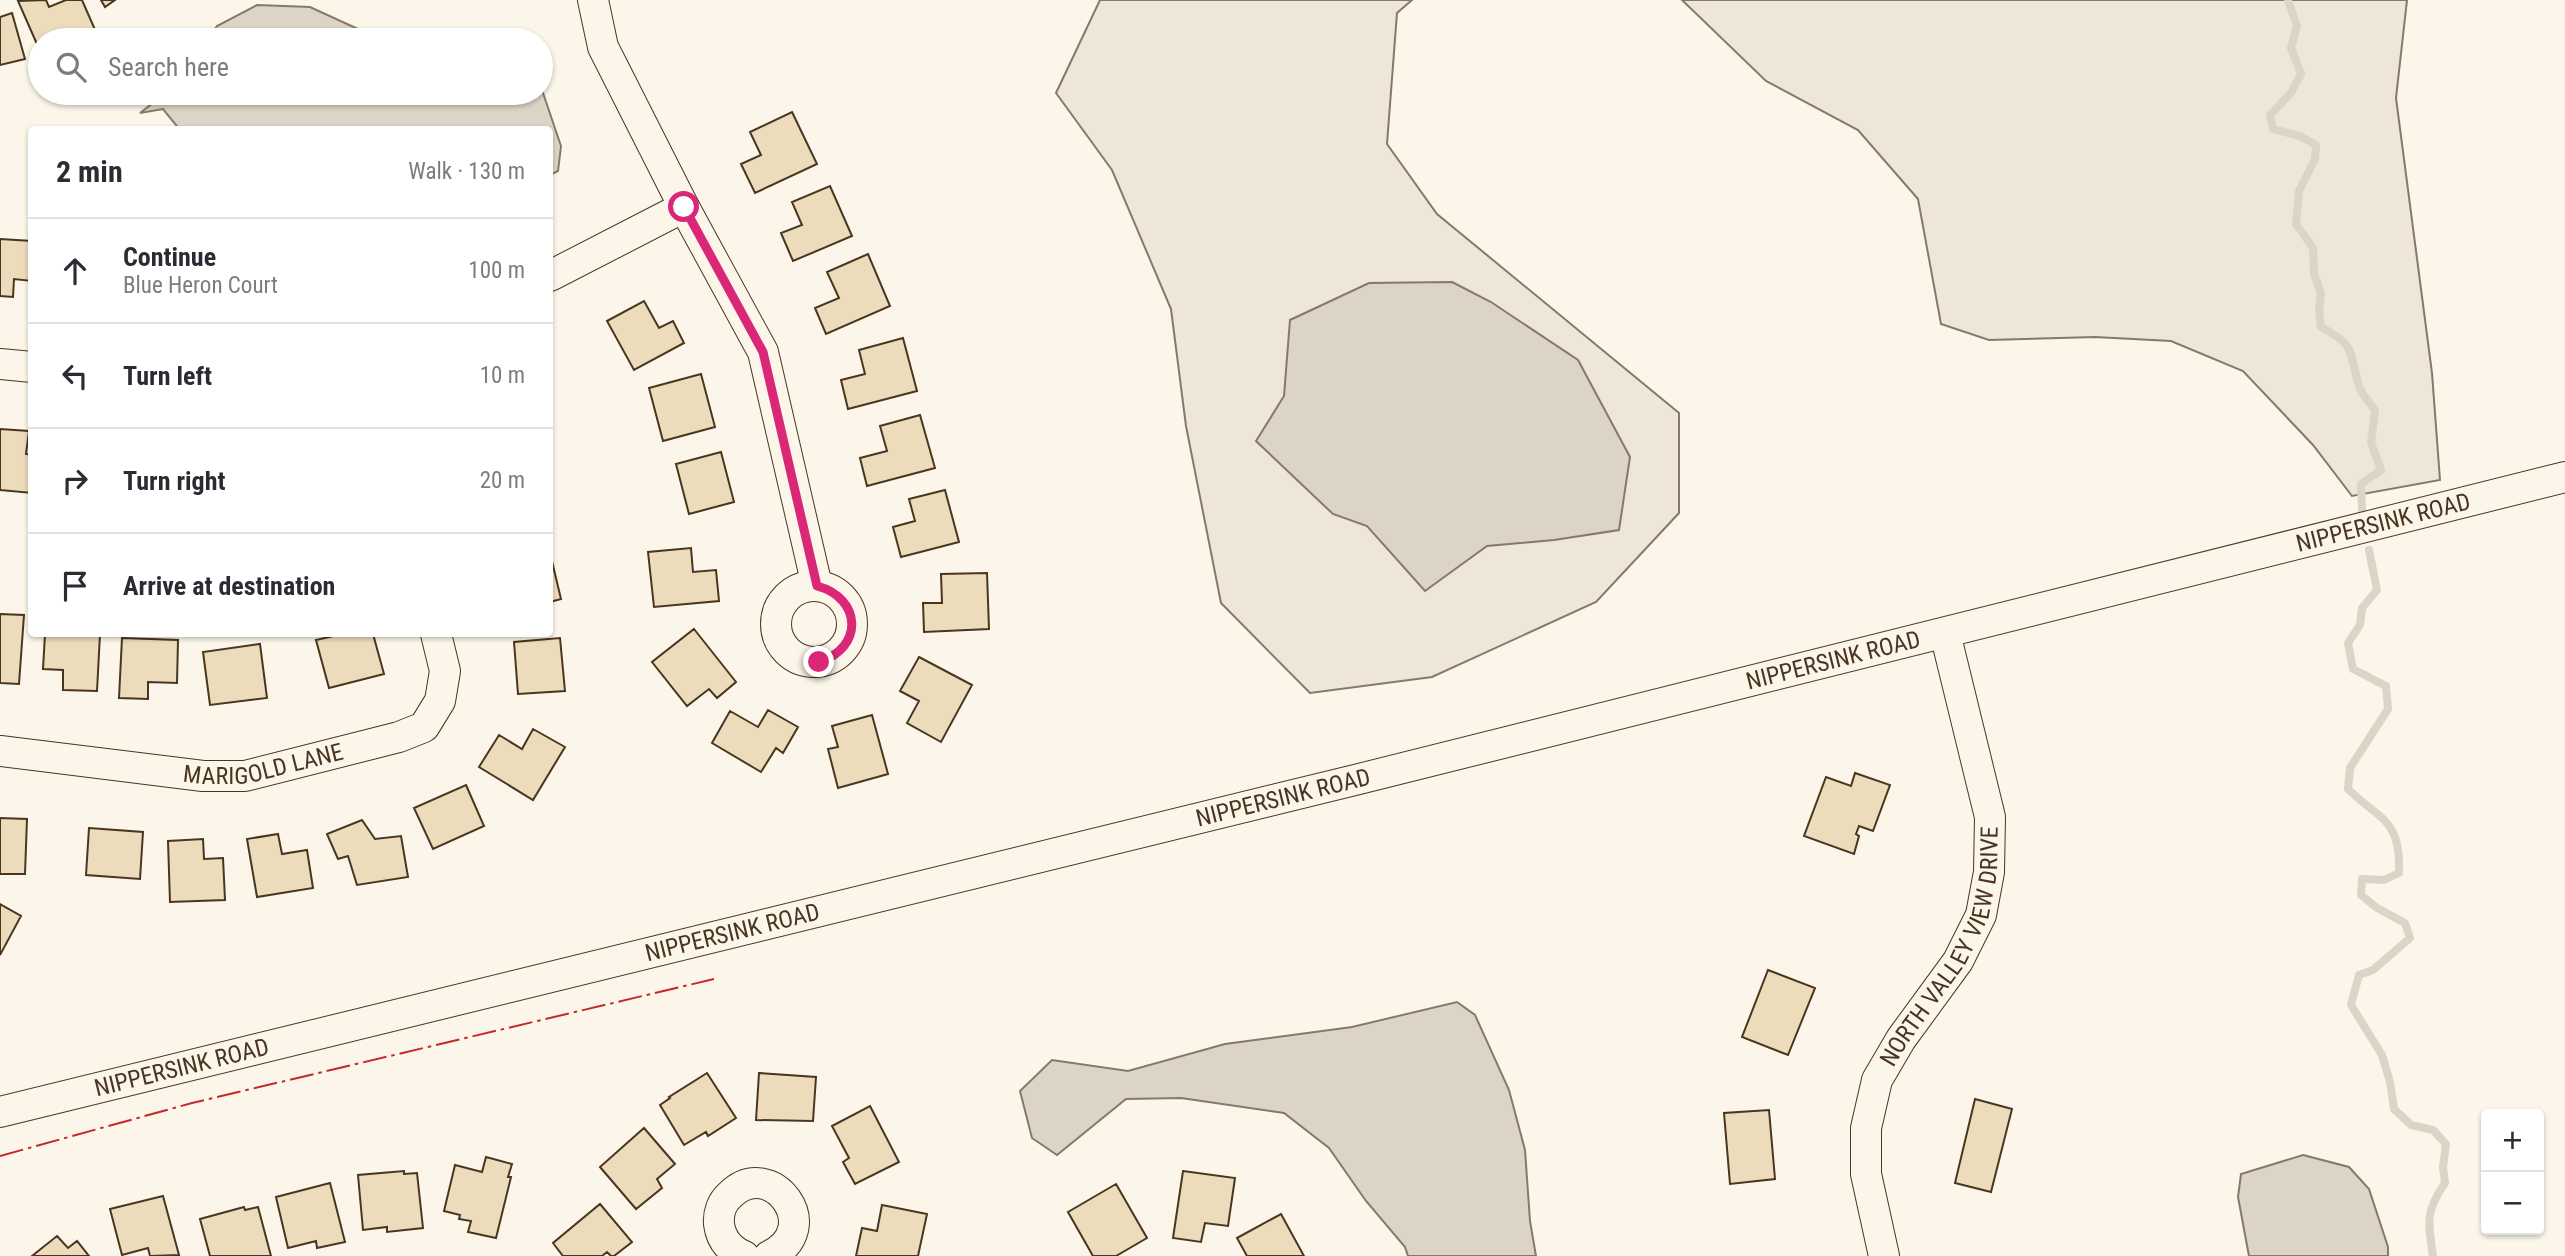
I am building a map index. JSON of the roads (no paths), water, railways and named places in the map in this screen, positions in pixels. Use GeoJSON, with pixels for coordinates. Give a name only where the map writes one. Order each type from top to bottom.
{"type":"FeatureCollection","features":[{"type":"Feature","properties":{"kind":"street"},"geometry":{"type":"LineString","coordinates":[[593,0],[603,47],[684,207],[763,352],[817,586]]}},
{"type":"Feature","properties":{"kind":"street"},"geometry":{"type":"LineString","coordinates":[[553,274],[684,207]]}},
{"type":"Feature","properties":{"kind":"street"},"geometry":{"type":"LineString","coordinates":[[0,364],[28,367]]}},
{"type":"Feature","properties":{"kind":"street","name":"NIPPERSINK ROAD"},"geometry":{"type":"LineString","coordinates":[[0,1112],[1359,779],[2565,477]]}},
{"type":"Feature","properties":{"kind":"street","name":"NORTH VALLEY VIEW DRIVE"},"geometry":{"type":"LineString","coordinates":[[1884,1256],[1866,1174],[1866,1128],[1877,1080],[1901,1039],[1958,961],[1981,915],[1989,872],[1990,817],[1945,633]]}},
{"type":"Feature","properties":{"kind":"street","name":"MARIGOLD LANE"},"geometry":{"type":"LineString","coordinates":[[0,751],[203,776],[244,776],[399,737],[425,727],[440,701],[445,671],[437,637]]}},
{"type":"Feature","properties":{"kind":"street"},"geometry":{"type":"LineString","coordinates":[[729,1252],[721,1234],[721,1209],[736,1189],[761,1183],[784,1194],[791,1204],[794,1216],[794,1228],[789,1239],[782,1249],[769,1256]]}},
{"type":"Feature","properties":{"kind":"waterway"},"geometry":{"type":"LineString","coordinates":[[2288,0],[2297,26],[2291,48],[2301,74],[2291,93],[2270,115],[2273,129],[2300,136],[2316,145],[2315,159],[2299,191],[2296,224],[2313,248],[2314,274],[2321,293],[2321,327],[2341,340],[2350,351],[2360,389],[2375,410],[2371,443],[2381,470],[2361,484],[2362,511]]}},
{"type":"Feature","properties":{"kind":"waterway"},"geometry":{"type":"LineString","coordinates":[[2369,550],[2377,590],[2362,608],[2360,625],[2348,643],[2353,669],[2386,686],[2388,709],[2350,768],[2348,789],[2387,823],[2397,842],[2399,855],[2399,873],[2384,880],[2362,879],[2361,895],[2377,908],[2405,923],[2410,938],[2373,970],[2359,975],[2351,1005],[2382,1055],[2394,1109],[2411,1125],[2433,1130],[2446,1144],[2443,1167],[2445,1183],[2434,1202],[2430,1218],[2433,1256]]}}]}
